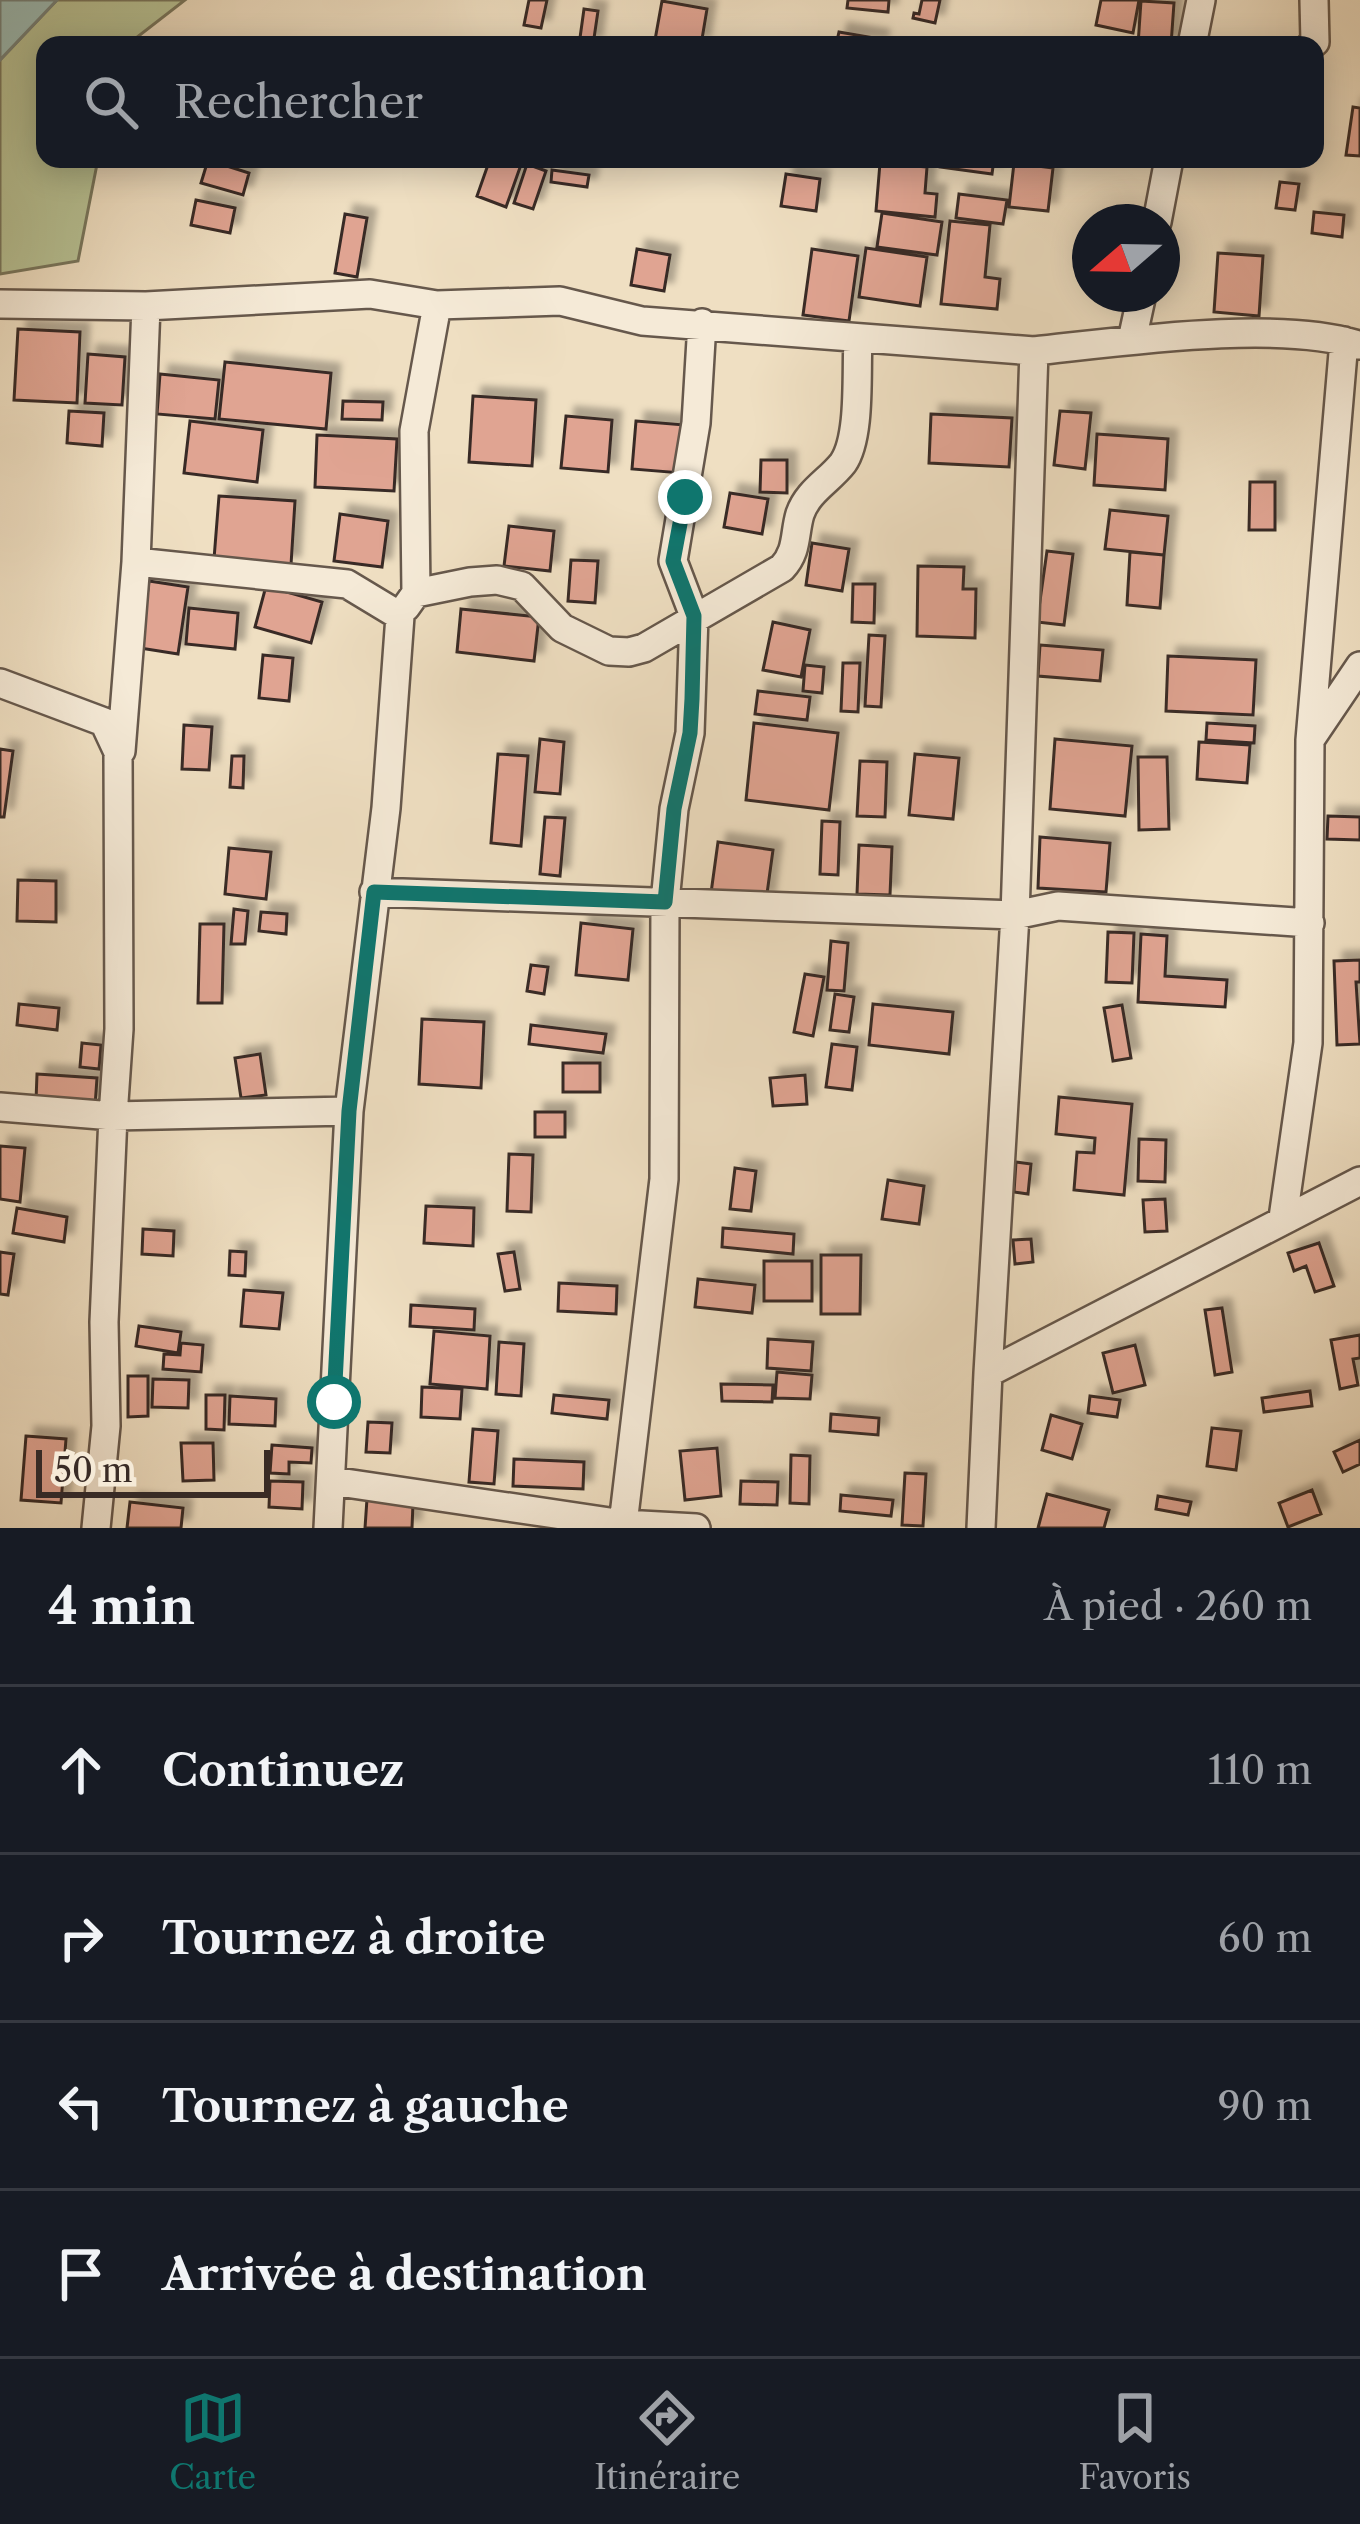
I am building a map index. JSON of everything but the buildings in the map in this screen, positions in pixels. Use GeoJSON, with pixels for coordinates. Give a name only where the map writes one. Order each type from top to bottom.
{"type":"FeatureCollection","features":[{"type":"Feature","properties":{"kind":"street"},"geometry":{"type":"LineString","coordinates":[[1194,36],[1201,0]]}},
{"type":"Feature","properties":{"kind":"street"},"geometry":{"type":"LineString","coordinates":[[1315,0],[1315,36]]}},
{"type":"Feature","properties":{"kind":"street"},"geometry":{"type":"LineString","coordinates":[[1160,204],[1167,168]]}},
{"type":"Feature","properties":{"kind":"street"},"geometry":{"type":"LineString","coordinates":[[0,304],[146,306],[370,294],[436,305],[560,301],[642,321],[1034,351],[1132,340],[1276,334],[1352,343],[1310,740],[1308,1043],[1283,1218]]}},
{"type":"Feature","properties":{"kind":"street"},"geometry":{"type":"LineString","coordinates":[[328,1528],[349,1111],[408,605],[413,430],[436,305]]}},
{"type":"Feature","properties":{"kind":"street"},"geometry":{"type":"LineString","coordinates":[[119,773],[136,562],[146,306]]}},
{"type":"Feature","properties":{"kind":"street"},"geometry":{"type":"LineString","coordinates":[[1132,340],[1138,312]]}},
{"type":"Feature","properties":{"kind":"street"},"geometry":{"type":"LineString","coordinates":[[623,1526],[664,1180],[665,902],[674,809],[690,733],[694,616],[673,561],[696,423],[702,323]]}},
{"type":"Feature","properties":{"kind":"street"},"geometry":{"type":"LineString","coordinates":[[136,562],[347,584],[408,605],[470,582],[497,580],[522,586],[562,628],[609,651],[644,648],[790,559],[809,496],[842,464],[852,444],[858,340]]}},
{"type":"Feature","properties":{"kind":"street"},"geometry":{"type":"LineString","coordinates":[[981,1528],[1015,915],[1034,351]]}},
{"type":"Feature","properties":{"kind":"street"},"geometry":{"type":"LineString","coordinates":[[1310,740],[1360,666]]}},
{"type":"Feature","properties":{"kind":"street"},"geometry":{"type":"LineString","coordinates":[[0,683],[104,722],[118,752],[119,1029],[104,1322],[106,1426],[96,1528]]}},
{"type":"Feature","properties":{"kind":"street"},"geometry":{"type":"LineString","coordinates":[[374,892],[1015,915],[1058,906],[1310,923]]}},
{"type":"Feature","properties":{"kind":"street"},"geometry":{"type":"LineString","coordinates":[[0,1107],[113,1116],[349,1111]]}},
{"type":"Feature","properties":{"kind":"street"},"geometry":{"type":"LineString","coordinates":[[988,1373],[1360,1181]]}},
{"type":"Feature","properties":{"kind":"street"},"geometry":{"type":"LineString","coordinates":[[332,1481],[623,1526],[696,1528]]}},
{"type":"Feature","properties":{"kind":"green space"},"geometry":{"type":"Polygon","coordinates":[[[57,0],[185,0],[139,36],[36,36],[36,168],[96,168],[78,261],[0,274],[0,60],[57,0]]]}},
{"type":"Feature","properties":{"kind":"water"},"geometry":{"type":"Polygon","coordinates":[[[0,0],[57,0],[0,60],[0,0]]]}},
{"type":"Feature","properties":{"kind":"route"},"geometry":{"type":"LineString","coordinates":[[334,1402],[349,1111],[374,892],[665,902],[692,699],[694,616],[673,561],[685,497]]}}]}
